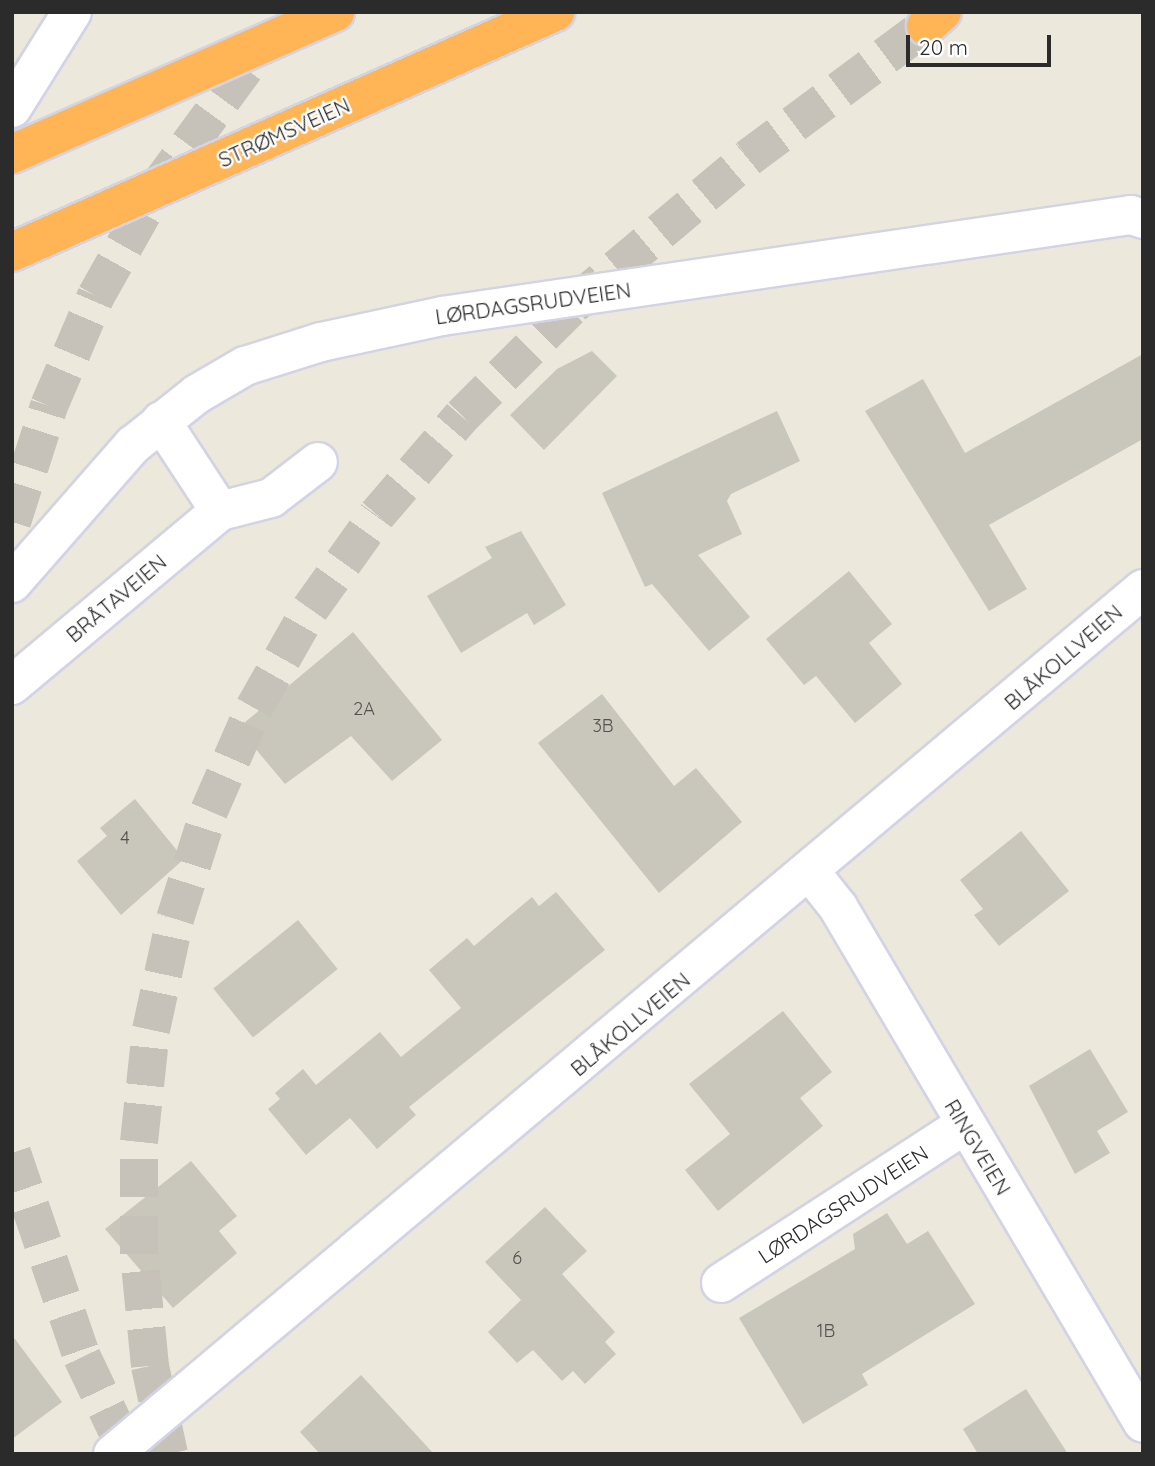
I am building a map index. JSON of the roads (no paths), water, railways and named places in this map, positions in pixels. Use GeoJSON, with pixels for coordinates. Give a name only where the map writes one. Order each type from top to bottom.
{"type":"FeatureCollection","features":[{"type":"Feature","properties":{"kind":"highway"},"geometry":{"type":"LineString","coordinates":[[12,154],[335,12]]}},
{"type":"Feature","properties":{"kind":"highway","name":"STRØMSVEIEN"},"geometry":{"type":"LineString","coordinates":[[12,252],[555,12]]}},
{"type":"Feature","properties":{"kind":"street"},"geometry":{"type":"LineString","coordinates":[[12,108],[72,12]]}},
{"type":"Feature","properties":{"kind":"street","name":"LØRDAGSRUDVEIEN"},"geometry":{"type":"LineString","coordinates":[[12,583],[161,421],[245,366],[321,342],[442,316],[1131,215],[1143,219]]}},
{"type":"Feature","properties":{"kind":"street"},"geometry":{"type":"LineString","coordinates":[[161,421],[220,511]]}},
{"type":"Feature","properties":{"kind":"street","name":"BRÅTAVEIEN"},"geometry":{"type":"LineString","coordinates":[[12,685],[220,511],[271,498],[318,462]]}},
{"type":"Feature","properties":{"kind":"street","name":"BLÅKOLLVEIEN"},"geometry":{"type":"LineString","coordinates":[[113,1454],[811,873],[1143,589]]}},
{"type":"Feature","properties":{"kind":"street","name":"RINGVEIEN"},"geometry":{"type":"LineString","coordinates":[[811,873],[838,907],[964,1125],[1143,1423]]}},
{"type":"Feature","properties":{"kind":"street","name":"LØRDAGSRUDVEIEN"},"geometry":{"type":"LineString","coordinates":[[721,1283],[964,1125]]}},
{"type":"Feature","properties":{"kind":"tunnel"},"geometry":{"type":"LineString","coordinates":[[169,1454],[150,1366],[139,1254],[139,1142],[151,1030],[175,919],[209,811],[254,708],[310,609],[377,515],[462,416],[573,305],[748,158],[926,26]]}},
{"type":"Feature","properties":{"kind":"tunnel"},"geometry":{"type":"LineString","coordinates":[[12,522],[49,406],[96,296],[155,191],[267,38]]}},
{"type":"Feature","properties":{"kind":"tunnel"},"geometry":{"type":"LineString","coordinates":[[12,1153],[82,1357],[128,1454]]}}]}
